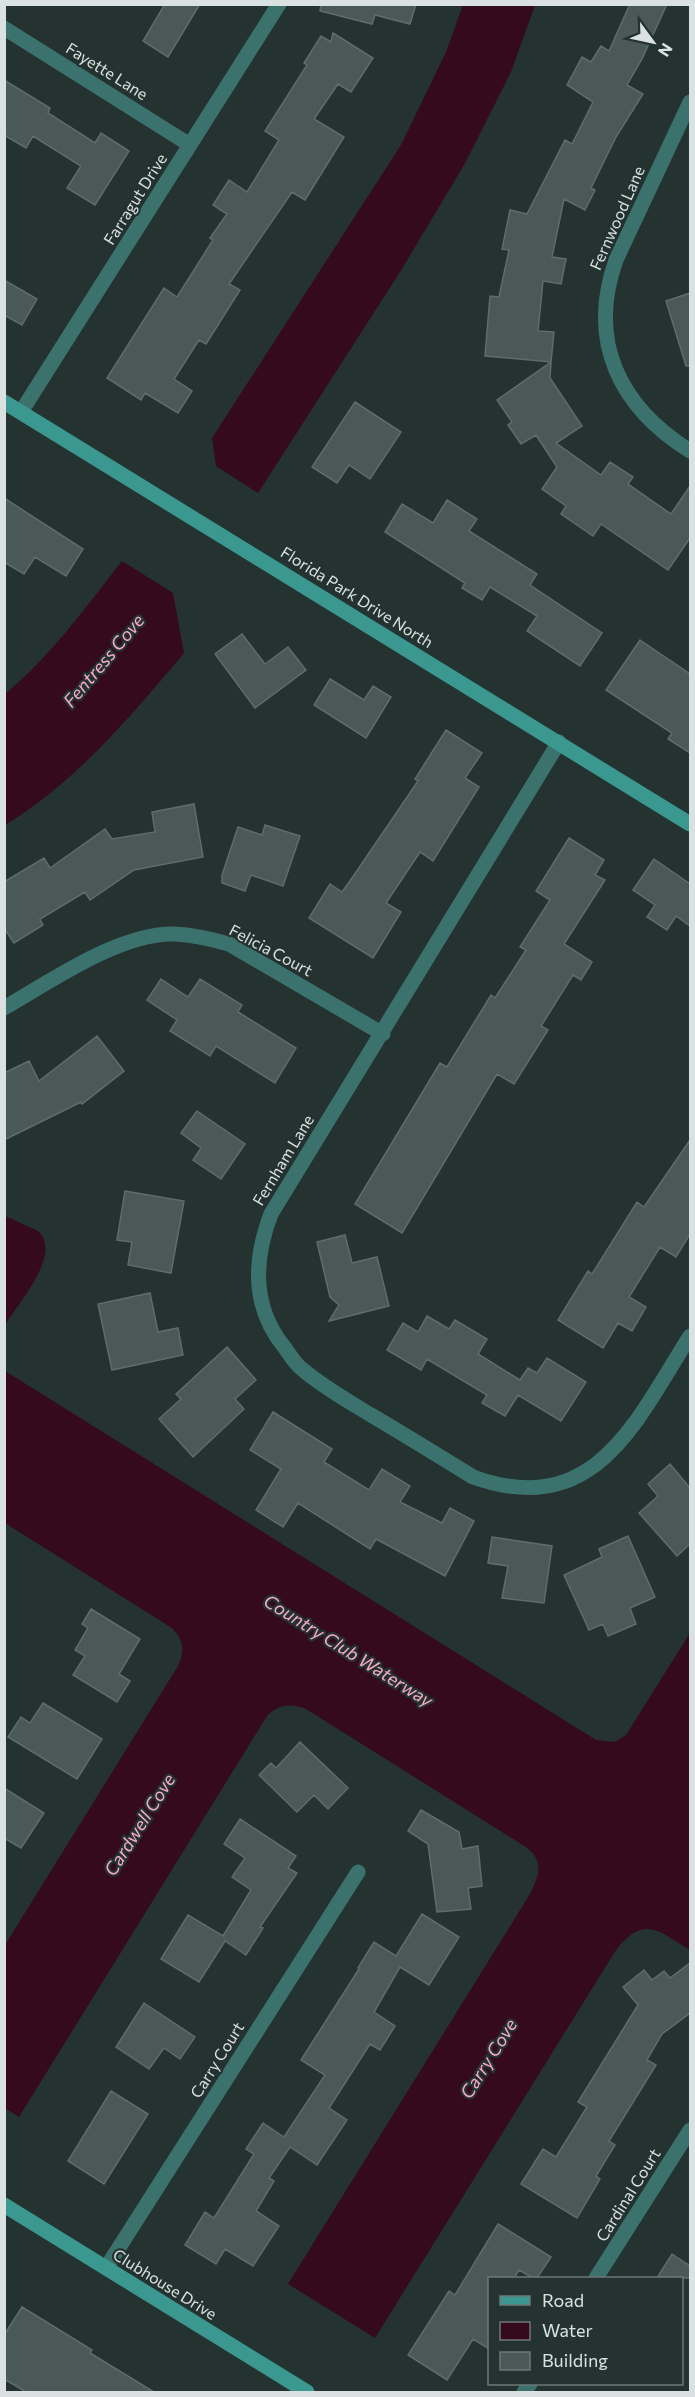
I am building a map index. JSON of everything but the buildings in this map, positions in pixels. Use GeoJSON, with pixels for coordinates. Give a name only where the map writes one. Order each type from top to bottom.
{"type":"FeatureCollection","features":[{"type":"Feature","properties":{"kind":"street","name":"Farragut Drive"},"geometry":{"type":"LineString","coordinates":[[21,412],[279,4]]}},
{"type":"Feature","properties":{"kind":"street","name":"Fayette Lane"},"geometry":{"type":"LineString","coordinates":[[4,28],[190,145]]}},
{"type":"Feature","properties":{"kind":"street","name":"Fernwood Lane"},"geometry":{"type":"LineString","coordinates":[[690,102],[624,239],[609,278],[604,315],[612,359],[625,388],[651,422],[690,451]]}},
{"type":"Feature","properties":{"kind":"street","name":"Florida Park Drive North"},"geometry":{"type":"LineString","coordinates":[[4,402],[690,824]]}},
{"type":"Feature","properties":{"kind":"street","name":"Fernham Lane"},"geometry":{"type":"LineString","coordinates":[[559,742],[383,1034],[271,1214],[261,1238],[258,1261],[257,1282],[262,1306],[273,1334],[301,1369],[474,1477],[505,1486],[537,1488],[557,1484],[592,1467],[625,1438],[690,1336]]}},
{"type":"Feature","properties":{"kind":"street","name":"Felicia Court"},"geometry":{"type":"LineString","coordinates":[[4,1008],[121,944],[173,934],[202,937],[229,945],[383,1034]]}},
{"type":"Feature","properties":{"kind":"street","name":"Carry Court"},"geometry":{"type":"LineString","coordinates":[[106,2268],[358,1872]]}},
{"type":"Feature","properties":{"kind":"street","name":"Cardinal Court"},"geometry":{"type":"LineString","coordinates":[[598,2277],[690,2130]]}},
{"type":"Feature","properties":{"kind":"street","name":"Clubhouse Drive"},"geometry":{"type":"LineString","coordinates":[[4,2205],[307,2392]]}},
{"type":"Feature","properties":{"kind":"water"},"geometry":{"type":"Polygon","coordinates":[[[463,5],[535,5],[511,72],[464,165],[400,272],[258,493],[216,466],[212,438],[401,145],[446,52],[463,5]]]}},
{"type":"Feature","properties":{"kind":"water","name":"Fentress Cove"},"geometry":{"type":"Polygon","coordinates":[[[122,561],[173,593],[184,653],[123,724],[79,768],[31,808],[5,825],[5,694],[52,648],[122,561]]]}},
{"type":"Feature","properties":{"kind":"water"},"geometry":{"type":"Polygon","coordinates":[[[5,1216],[38,1231],[44,1240],[45,1252],[36,1278],[5,1325],[5,1216]]]}},
{"type":"Feature","properties":{"kind":"water"},"geometry":{"type":"Polygon","coordinates":[[[5,1371],[596,1740],[615,1742],[626,1735],[690,1633],[690,1950],[660,1932],[644,1929],[635,1932],[616,1950],[375,2338],[288,2284],[530,1894],[538,1875],[538,1863],[526,1847],[306,1709],[290,1705],[280,1707],[267,1716],[19,2117],[5,2108],[5,1945],[178,1666],[182,1646],[172,1628],[5,1523],[5,1371]]]}},
{"type":"Feature","properties":{"kind":"water label","name":"Country Club Waterway"},"geometry":{"type":"Point","coordinates":[348,1651]}},
{"type":"Feature","properties":{"kind":"water label","name":"Cardwell Cove"},"geometry":{"type":"Point","coordinates":[140,1825]}},
{"type":"Feature","properties":{"kind":"water label","name":"Carry Cove"},"geometry":{"type":"Point","coordinates":[489,2059]}}]}
